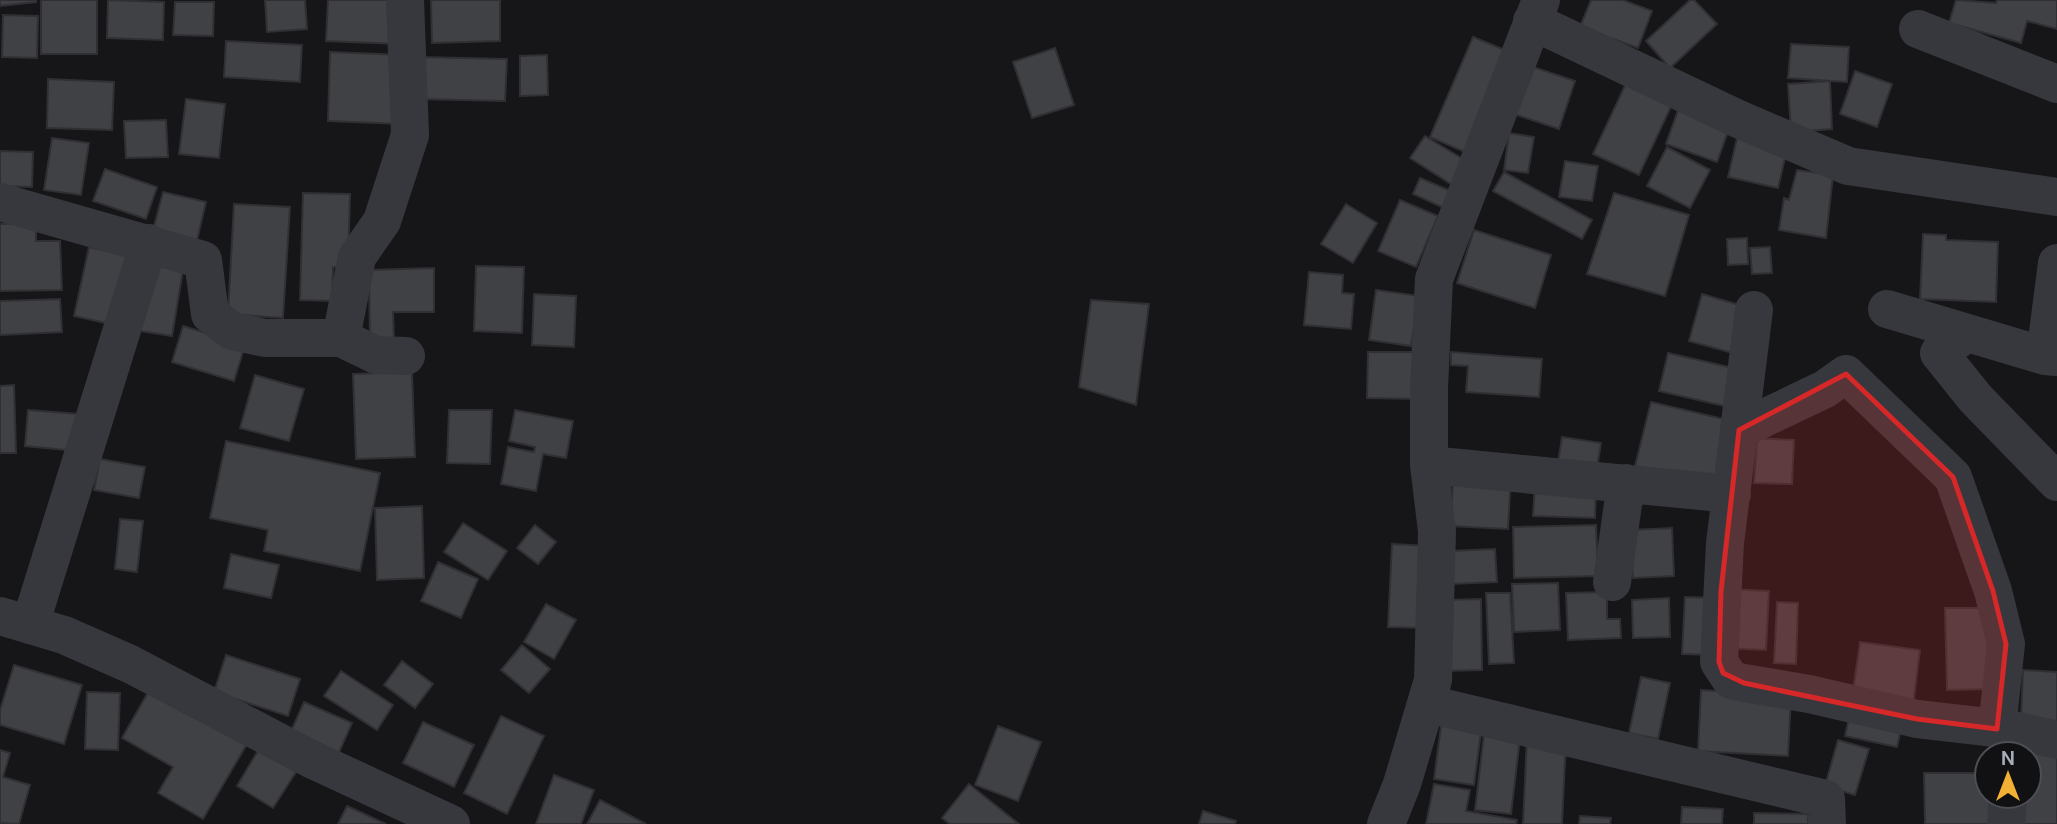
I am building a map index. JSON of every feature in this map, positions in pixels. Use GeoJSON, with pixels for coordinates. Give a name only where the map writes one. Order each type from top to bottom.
{"type":"FeatureCollection","features":[{"type":"Feature","properties":{"kind":"street"},"geometry":{"type":"LineString","coordinates":[[341,338],[357,257],[382,221],[410,135],[405,0]]}},
{"type":"Feature","properties":{"kind":"street"},"geometry":{"type":"LineString","coordinates":[[1386,824],[1428,704],[1433,680],[1437,531],[1429,465],[1434,279],[1536,11],[1736,118],[1848,166],[2057,197]]}},
{"type":"Feature","properties":{"kind":"street"},"geometry":{"type":"LineString","coordinates":[[1918,29],[2057,84]]}},
{"type":"Feature","properties":{"kind":"street"},"geometry":{"type":"LineString","coordinates":[[0,202],[203,260],[210,314],[232,331],[265,338],[341,338],[376,355],[406,356]]}},
{"type":"Feature","properties":{"kind":"street"},"geometry":{"type":"LineString","coordinates":[[149,243],[15,620],[64,635],[130,664],[311,759],[451,824]]}},
{"type":"Feature","properties":{"kind":"street"},"geometry":{"type":"LineString","coordinates":[[1887,309],[2051,357],[2057,263]]}},
{"type":"Feature","properties":{"kind":"street"},"geometry":{"type":"LineString","coordinates":[[1754,310],[1722,579],[1718,662],[1731,680],[2007,738],[2057,740]]}},
{"type":"Feature","properties":{"kind":"street"},"geometry":{"type":"LineString","coordinates":[[1967,333],[1939,353],[1976,399],[2057,482]]}},
{"type":"Feature","properties":{"kind":"street"},"geometry":{"type":"LineString","coordinates":[[1739,430],[1825,389],[1846,374],[1953,477],[1993,591],[2006,644],[2007,738]]}},
{"type":"Feature","properties":{"kind":"street"},"geometry":{"type":"LineString","coordinates":[[1429,465],[1732,494]]}},
{"type":"Feature","properties":{"kind":"street"},"geometry":{"type":"LineString","coordinates":[[1612,582],[1626,483]]}},
{"type":"Feature","properties":{"kind":"street"},"geometry":{"type":"LineString","coordinates":[[1428,704],[1826,799],[1826,824]]}},
{"type":"Feature","properties":{"kind":"highlighted area"},"geometry":{"type":"Polygon","coordinates":[[[1846,374],[1953,477],[1993,591],[2006,644],[1997,729],[1917,719],[1744,683],[1723,673],[1719,662],[1721,591],[1739,430],[1846,374]]]}},
{"type":"Feature","properties":{"kind":"building"},"geometry":{"type":"Polygon","coordinates":[[[0,0],[36,0],[36,2],[0,6],[0,0]]]}},
{"type":"Feature","properties":{"kind":"building"},"geometry":{"type":"Polygon","coordinates":[[[41,0],[97,0],[97,54],[41,54],[41,0]]]}},
{"type":"Feature","properties":{"kind":"building"},"geometry":{"type":"Polygon","coordinates":[[[108,0],[164,2],[163,40],[107,38],[108,0]]]}},
{"type":"Feature","properties":{"kind":"building"},"geometry":{"type":"Polygon","coordinates":[[[265,0],[305,0],[307,29],[267,32],[265,0]]]}},
{"type":"Feature","properties":{"kind":"building"},"geometry":{"type":"Polygon","coordinates":[[[328,0],[400,0],[399,44],[326,41],[328,0]]]}},
{"type":"Feature","properties":{"kind":"building"},"geometry":{"type":"Polygon","coordinates":[[[431,0],[500,0],[500,41],[432,43],[431,0]]]}},
{"type":"Feature","properties":{"kind":"building"},"geometry":{"type":"Polygon","coordinates":[[[1591,0],[1623,0],[1652,11],[1638,48],[1580,27],[1591,0]]]}},
{"type":"Feature","properties":{"kind":"building"},"geometry":{"type":"Polygon","coordinates":[[[1690,0],[1694,0],[1717,24],[1670,68],[1646,41],[1690,0]]]}},
{"type":"Feature","properties":{"kind":"building"},"geometry":{"type":"Polygon","coordinates":[[[1956,0],[1996,3],[1997,0],[2057,0],[2057,29],[2027,21],[2021,43],[1949,23],[1956,0]]]}},
{"type":"Feature","properties":{"kind":"building"},"geometry":{"type":"Polygon","coordinates":[[[175,2],[214,2],[213,36],[173,35],[175,2]]]}},
{"type":"Feature","properties":{"kind":"building"},"geometry":{"type":"Polygon","coordinates":[[[3,15],[38,16],[37,58],[2,57],[3,15]]]}},
{"type":"Feature","properties":{"kind":"building"},"geometry":{"type":"Polygon","coordinates":[[[1473,37],[1510,52],[1467,153],[1430,137],[1473,37]]]}},
{"type":"Feature","properties":{"kind":"building"},"geometry":{"type":"Polygon","coordinates":[[[226,41],[302,45],[300,82],[224,77],[226,41]]]}},
{"type":"Feature","properties":{"kind":"building"},"geometry":{"type":"Polygon","coordinates":[[[1791,44],[1849,47],[1847,82],[1788,78],[1791,44]]]}},
{"type":"Feature","properties":{"kind":"building"},"geometry":{"type":"Polygon","coordinates":[[[1055,48],[1074,105],[1032,118],[1013,62],[1055,48]]]}},
{"type":"Feature","properties":{"kind":"building"},"geometry":{"type":"Polygon","coordinates":[[[330,52],[403,55],[401,124],[328,121],[330,52]]]}},
{"type":"Feature","properties":{"kind":"building"},"geometry":{"type":"Polygon","coordinates":[[[547,55],[548,95],[520,96],[520,56],[547,55]]]}},
{"type":"Feature","properties":{"kind":"building"},"geometry":{"type":"Polygon","coordinates":[[[418,57],[507,59],[505,101],[417,99],[418,57]]]}},
{"type":"Feature","properties":{"kind":"building"},"geometry":{"type":"Polygon","coordinates":[[[1524,64],[1575,81],[1559,129],[1508,112],[1524,64]]]}},
{"type":"Feature","properties":{"kind":"building"},"geometry":{"type":"Polygon","coordinates":[[[1855,71],[1892,84],[1877,127],[1840,114],[1855,71]]]}},
{"type":"Feature","properties":{"kind":"building"},"geometry":{"type":"Polygon","coordinates":[[[1629,77],[1675,98],[1639,175],[1593,154],[1629,77]]]}},
{"type":"Feature","properties":{"kind":"building"},"geometry":{"type":"Polygon","coordinates":[[[48,79],[114,82],[112,130],[47,128],[48,79]]]}},
{"type":"Feature","properties":{"kind":"building"},"geometry":{"type":"Polygon","coordinates":[[[1830,81],[1832,129],[1791,132],[1788,84],[1830,81]]]}},
{"type":"Feature","properties":{"kind":"building"},"geometry":{"type":"Polygon","coordinates":[[[186,99],[225,104],[219,158],[179,154],[186,99]]]}},
{"type":"Feature","properties":{"kind":"building"},"geometry":{"type":"Polygon","coordinates":[[[1681,102],[1732,120],[1717,162],[1666,144],[1681,102]]]}},
{"type":"Feature","properties":{"kind":"building"},"geometry":{"type":"Polygon","coordinates":[[[166,120],[168,157],[126,158],[124,121],[166,120]]]}},
{"type":"Feature","properties":{"kind":"building"},"geometry":{"type":"Polygon","coordinates":[[[1509,133],[1534,137],[1528,173],[1504,170],[1509,133]]]}},
{"type":"Feature","properties":{"kind":"building"},"geometry":{"type":"Polygon","coordinates":[[[1738,134],[1788,145],[1778,188],[1728,177],[1738,134]]]}},
{"type":"Feature","properties":{"kind":"building"},"geometry":{"type":"Polygon","coordinates":[[[1425,136],[1468,162],[1454,186],[1410,158],[1425,136]]]}},
{"type":"Feature","properties":{"kind":"building"},"geometry":{"type":"Polygon","coordinates":[[[52,138],[89,143],[81,195],[44,190],[52,138]]]}},
{"type":"Feature","properties":{"kind":"building"},"geometry":{"type":"Polygon","coordinates":[[[1667,147],[1710,170],[1690,208],[1647,186],[1667,147]]]}},
{"type":"Feature","properties":{"kind":"building"},"geometry":{"type":"Polygon","coordinates":[[[0,151],[33,152],[32,187],[0,186],[0,151]]]}},
{"type":"Feature","properties":{"kind":"building"},"geometry":{"type":"Polygon","coordinates":[[[1565,161],[1598,166],[1592,201],[1559,197],[1565,161]]]}},
{"type":"Feature","properties":{"kind":"building"},"geometry":{"type":"Polygon","coordinates":[[[105,169],[157,187],[146,219],[93,201],[105,169]]]}},
{"type":"Feature","properties":{"kind":"building"},"geometry":{"type":"Polygon","coordinates":[[[1797,170],[1833,175],[1826,238],[1779,230],[1784,198],[1789,200],[1797,170]]]}},
{"type":"Feature","properties":{"kind":"building"},"geometry":{"type":"Polygon","coordinates":[[[1504,172],[1592,220],[1582,239],[1493,191],[1504,172]]]}},
{"type":"Feature","properties":{"kind":"building"},"geometry":{"type":"Polygon","coordinates":[[[1420,178],[1451,191],[1444,208],[1413,194],[1420,178]]]}},
{"type":"Feature","properties":{"kind":"building"},"geometry":{"type":"Polygon","coordinates":[[[163,192],[206,202],[195,249],[151,238],[163,192]]]}},
{"type":"Feature","properties":{"kind":"building"},"geometry":{"type":"Polygon","coordinates":[[[303,193],[350,194],[348,268],[333,267],[332,301],[300,300],[303,193]]]}},
{"type":"Feature","properties":{"kind":"building"},"geometry":{"type":"Polygon","coordinates":[[[1614,193],[1689,215],[1665,296],[1587,274],[1614,193]]]}},
{"type":"Feature","properties":{"kind":"building"},"geometry":{"type":"Polygon","coordinates":[[[1400,200],[1438,216],[1416,267],[1378,251],[1400,200]]]}},
{"type":"Feature","properties":{"kind":"building"},"geometry":{"type":"Polygon","coordinates":[[[234,204],[290,207],[283,318],[228,314],[234,204]]]}},
{"type":"Feature","properties":{"kind":"building"},"geometry":{"type":"Polygon","coordinates":[[[1346,204],[1377,223],[1353,263],[1321,244],[1346,204]]]}},
{"type":"Feature","properties":{"kind":"building"},"geometry":{"type":"Polygon","coordinates":[[[36,223],[36,241],[60,241],[62,290],[0,291],[0,224],[36,223]]]}},
{"type":"Feature","properties":{"kind":"building"},"geometry":{"type":"Polygon","coordinates":[[[1474,230],[1551,255],[1535,308],[1457,283],[1474,230]]]}},
{"type":"Feature","properties":{"kind":"building"},"geometry":{"type":"Polygon","coordinates":[[[1923,234],[1946,235],[1946,240],[1998,242],[1996,302],[1920,299],[1923,234]]]}},
{"type":"Feature","properties":{"kind":"building"},"geometry":{"type":"Polygon","coordinates":[[[1747,238],[1748,264],[1728,265],[1727,239],[1747,238]]]}},
{"type":"Feature","properties":{"kind":"building"},"geometry":{"type":"Polygon","coordinates":[[[89,247],[130,256],[115,325],[74,316],[89,247]]]}},
{"type":"Feature","properties":{"kind":"building"},"geometry":{"type":"Polygon","coordinates":[[[1770,247],[1772,273],[1752,274],[1750,248],[1770,247]]]}},
{"type":"Feature","properties":{"kind":"building"},"geometry":{"type":"Polygon","coordinates":[[[146,263],[183,270],[172,336],[134,330],[146,263]]]}},
{"type":"Feature","properties":{"kind":"building"},"geometry":{"type":"Polygon","coordinates":[[[476,266],[524,267],[522,333],[474,331],[476,266]]]}},
{"type":"Feature","properties":{"kind":"building"},"geometry":{"type":"Polygon","coordinates":[[[434,268],[434,312],[393,312],[394,340],[370,341],[369,270],[434,268]]]}},
{"type":"Feature","properties":{"kind":"building"},"geometry":{"type":"Polygon","coordinates":[[[1309,272],[1343,275],[1342,293],[1354,294],[1351,329],[1304,325],[1309,272]]]}},
{"type":"Feature","properties":{"kind":"building"},"geometry":{"type":"Polygon","coordinates":[[[1376,290],[1419,296],[1411,346],[1369,340],[1376,290]]]}},
{"type":"Feature","properties":{"kind":"building"},"geometry":{"type":"Polygon","coordinates":[[[534,294],[576,296],[574,347],[532,345],[534,294]]]}},
{"type":"Feature","properties":{"kind":"building"},"geometry":{"type":"Polygon","coordinates":[[[1702,294],[1746,307],[1733,353],[1689,341],[1702,294]]]}},
{"type":"Feature","properties":{"kind":"building"},"geometry":{"type":"Polygon","coordinates":[[[60,299],[62,332],[0,335],[0,301],[60,299]]]}},
{"type":"Feature","properties":{"kind":"building"},"geometry":{"type":"Polygon","coordinates":[[[1091,300],[1149,304],[1136,405],[1079,387],[1091,300]]]}},
{"type":"Feature","properties":{"kind":"building"},"geometry":{"type":"Polygon","coordinates":[[[183,326],[245,345],[234,381],[172,362],[183,326]]]}},
{"type":"Feature","properties":{"kind":"building"},"geometry":{"type":"Polygon","coordinates":[[[1368,352],[1418,352],[1417,399],[1367,398],[1368,352]]]}},
{"type":"Feature","properties":{"kind":"building"},"geometry":{"type":"Polygon","coordinates":[[[1451,352],[1542,359],[1539,397],[1466,392],[1468,366],[1451,365],[1451,352]]]}},
{"type":"Feature","properties":{"kind":"building"},"geometry":{"type":"Polygon","coordinates":[[[1668,353],[1742,370],[1733,408],[1659,391],[1668,353]]]}},
{"type":"Feature","properties":{"kind":"building"},"geometry":{"type":"Polygon","coordinates":[[[412,372],[415,457],[356,459],[353,374],[412,372]]]}},
{"type":"Feature","properties":{"kind":"building"},"geometry":{"type":"Polygon","coordinates":[[[255,375],[304,389],[289,441],[240,428],[255,375]]]}},
{"type":"Feature","properties":{"kind":"building"},"geometry":{"type":"Polygon","coordinates":[[[14,385],[16,453],[0,453],[0,386],[14,385]]]}},
{"type":"Feature","properties":{"kind":"building"},"geometry":{"type":"Polygon","coordinates":[[[1651,402],[1736,422],[1721,487],[1635,466],[1651,402]]]}},
{"type":"Feature","properties":{"kind":"building"},"geometry":{"type":"Polygon","coordinates":[[[28,410],[79,414],[76,451],[25,446],[28,410]]]}},
{"type":"Feature","properties":{"kind":"building"},"geometry":{"type":"Polygon","coordinates":[[[449,410],[492,410],[490,464],[447,463],[449,410]]]}},
{"type":"Feature","properties":{"kind":"building"},"geometry":{"type":"Polygon","coordinates":[[[515,410],[573,421],[566,458],[543,454],[536,491],[501,484],[508,447],[534,452],[535,447],[509,441],[515,410]]]}},
{"type":"Feature","properties":{"kind":"building"},"geometry":{"type":"Polygon","coordinates":[[[1562,437],[1601,443],[1596,474],[1557,469],[1562,437]]]}},
{"type":"Feature","properties":{"kind":"building"},"geometry":{"type":"Polygon","coordinates":[[[1757,438],[1794,440],[1792,484],[1754,483],[1757,438]]]}},
{"type":"Feature","properties":{"kind":"building"},"geometry":{"type":"Polygon","coordinates":[[[226,441],[380,473],[360,571],[264,551],[268,530],[210,518],[226,441]]]}},
{"type":"Feature","properties":{"kind":"building"},"geometry":{"type":"Polygon","coordinates":[[[100,459],[145,467],[139,498],[94,490],[100,459]]]}},
{"type":"Feature","properties":{"kind":"building"},"geometry":{"type":"Polygon","coordinates":[[[1453,473],[1511,475],[1508,529],[1451,526],[1453,473]]]}},
{"type":"Feature","properties":{"kind":"building"},"geometry":{"type":"Polygon","coordinates":[[[1535,484],[1596,487],[1595,518],[1533,516],[1535,484]]]}},
{"type":"Feature","properties":{"kind":"building"},"geometry":{"type":"Polygon","coordinates":[[[422,506],[424,578],[377,580],[375,508],[422,506]]]}},
{"type":"Feature","properties":{"kind":"building"},"geometry":{"type":"Polygon","coordinates":[[[120,519],[143,521],[137,572],[115,569],[120,519]]]}},
{"type":"Feature","properties":{"kind":"building"},"geometry":{"type":"Polygon","coordinates":[[[463,523],[507,551],[488,580],[444,552],[463,523]]]}},
{"type":"Feature","properties":{"kind":"building"},"geometry":{"type":"Polygon","coordinates":[[[535,525],[556,542],[538,564],[517,548],[535,525]]]}},
{"type":"Feature","properties":{"kind":"building"},"geometry":{"type":"Polygon","coordinates":[[[1596,525],[1598,576],[1514,578],[1513,527],[1596,525]]]}},
{"type":"Feature","properties":{"kind":"building"},"geometry":{"type":"Polygon","coordinates":[[[1672,528],[1674,576],[1633,578],[1630,530],[1672,528]]]}},
{"type":"Feature","properties":{"kind":"building"},"geometry":{"type":"Polygon","coordinates":[[[1392,544],[1429,546],[1425,628],[1388,627],[1392,544]]]}},
{"type":"Feature","properties":{"kind":"building"},"geometry":{"type":"Polygon","coordinates":[[[1495,549],[1497,582],[1451,584],[1449,551],[1495,549]]]}},
{"type":"Feature","properties":{"kind":"building"},"geometry":{"type":"Polygon","coordinates":[[[231,554],[279,565],[271,598],[224,588],[231,554]]]}},
{"type":"Feature","properties":{"kind":"building"},"geometry":{"type":"Polygon","coordinates":[[[438,562],[478,579],[461,618],[421,601],[438,562]]]}},
{"type":"Feature","properties":{"kind":"building"},"geometry":{"type":"Polygon","coordinates":[[[1558,583],[1560,630],[1514,632],[1512,584],[1558,583]]]}},
{"type":"Feature","properties":{"kind":"building"},"geometry":{"type":"Polygon","coordinates":[[[1726,589],[1769,591],[1766,650],[1723,648],[1726,589]]]}},
{"type":"Feature","properties":{"kind":"building"},"geometry":{"type":"Polygon","coordinates":[[[1607,592],[1607,619],[1620,619],[1621,638],[1568,640],[1566,593],[1607,592]]]}},
{"type":"Feature","properties":{"kind":"building"},"geometry":{"type":"Polygon","coordinates":[[[1486,593],[1510,593],[1514,663],[1489,664],[1486,593]]]}},
{"type":"Feature","properties":{"kind":"building"},"geometry":{"type":"Polygon","coordinates":[[[1685,597],[1717,598],[1715,655],[1682,654],[1685,597]]]}},
{"type":"Feature","properties":{"kind":"building"},"geometry":{"type":"Polygon","coordinates":[[[1669,598],[1670,637],[1633,638],[1632,600],[1669,598]]]}},
{"type":"Feature","properties":{"kind":"building"},"geometry":{"type":"Polygon","coordinates":[[[1481,599],[1482,670],[1444,671],[1443,600],[1481,599]]]}},
{"type":"Feature","properties":{"kind":"building"},"geometry":{"type":"Polygon","coordinates":[[[1777,602],[1798,603],[1796,664],[1774,663],[1777,602]]]}},
{"type":"Feature","properties":{"kind":"building"},"geometry":{"type":"Polygon","coordinates":[[[546,604],[576,620],[554,659],[524,642],[546,604]]]}},
{"type":"Feature","properties":{"kind":"building"},"geometry":{"type":"Polygon","coordinates":[[[1945,608],[1993,608],[1994,689],[1947,690],[1945,608]]]}},
{"type":"Feature","properties":{"kind":"building"},"geometry":{"type":"Polygon","coordinates":[[[1860,642],[1920,650],[1913,706],[1852,698],[1860,642]]]}},
{"type":"Feature","properties":{"kind":"building"},"geometry":{"type":"Polygon","coordinates":[[[522,645],[550,669],[529,693],[501,670],[522,645]]]}},
{"type":"Feature","properties":{"kind":"building"},"geometry":{"type":"Polygon","coordinates":[[[226,655],[300,679],[288,716],[214,692],[226,655]]]}},
{"type":"Feature","properties":{"kind":"building"},"geometry":{"type":"Polygon","coordinates":[[[402,661],[433,684],[415,708],[384,685],[402,661]]]}},
{"type":"Feature","properties":{"kind":"building"},"geometry":{"type":"Polygon","coordinates":[[[14,665],[82,685],[64,744],[0,725],[0,710],[14,665]]]}},
{"type":"Feature","properties":{"kind":"building"},"geometry":{"type":"Polygon","coordinates":[[[2023,670],[2057,672],[2057,721],[2021,720],[2023,670]]]}},
{"type":"Feature","properties":{"kind":"building"},"geometry":{"type":"Polygon","coordinates":[[[341,671],[393,705],[377,730],[324,696],[341,671]]]}},
{"type":"Feature","properties":{"kind":"building"},"geometry":{"type":"Polygon","coordinates":[[[1641,677],[1670,683],[1658,739],[1629,733],[1641,677]]]}},
{"type":"Feature","properties":{"kind":"building"},"geometry":{"type":"Polygon","coordinates":[[[150,689],[247,744],[203,819],[158,793],[173,767],[122,738],[150,689]]]}},
{"type":"Feature","properties":{"kind":"building"},"geometry":{"type":"Polygon","coordinates":[[[1701,690],[1791,696],[1788,756],[1698,751],[1701,690]]]}},
{"type":"Feature","properties":{"kind":"building"},"geometry":{"type":"Polygon","coordinates":[[[87,692],[120,693],[118,750],[85,749],[87,692]]]}},
{"type":"Feature","properties":{"kind":"building"},"geometry":{"type":"Polygon","coordinates":[[[304,702],[352,723],[336,759],[288,738],[304,702]]]}},
{"type":"Feature","properties":{"kind":"building"},"geometry":{"type":"Polygon","coordinates":[[[1851,709],[1903,720],[1897,747],[1845,736],[1851,709]]]}},
{"type":"Feature","properties":{"kind":"building"},"geometry":{"type":"Polygon","coordinates":[[[501,716],[544,736],[507,814],[464,793],[501,716]]]}},
{"type":"Feature","properties":{"kind":"building"},"geometry":{"type":"Polygon","coordinates":[[[1442,719],[1482,724],[1474,785],[1434,779],[1442,719]]]}},
{"type":"Feature","properties":{"kind":"building"},"geometry":{"type":"Polygon","coordinates":[[[423,722],[474,745],[454,787],[403,763],[423,722]]]}},
{"type":"Feature","properties":{"kind":"building"},"geometry":{"type":"Polygon","coordinates":[[[998,726],[1041,742],[1018,801],[975,785],[998,726]]]}},
{"type":"Feature","properties":{"kind":"building"},"geometry":{"type":"Polygon","coordinates":[[[1484,734],[1520,738],[1511,814],[1475,810],[1484,734]]]}},
{"type":"Feature","properties":{"kind":"building"},"geometry":{"type":"Polygon","coordinates":[[[1527,737],[1566,739],[1562,824],[1523,824],[1527,737]]]}},
{"type":"Feature","properties":{"kind":"building"},"geometry":{"type":"Polygon","coordinates":[[[1838,740],[1869,749],[1855,795],[1825,786],[1838,740]]]}},
{"type":"Feature","properties":{"kind":"building"},"geometry":{"type":"Polygon","coordinates":[[[259,749],[296,772],[273,808],[237,786],[259,749]]]}},
{"type":"Feature","properties":{"kind":"building"},"geometry":{"type":"Polygon","coordinates":[[[0,750],[10,753],[3,777],[30,785],[19,824],[0,823],[0,750]]]}},
{"type":"Feature","properties":{"kind":"building"},"geometry":{"type":"Polygon","coordinates":[[[2043,753],[2057,753],[2057,824],[2017,824],[2018,810],[2043,810],[2043,753]]]}},
{"type":"Feature","properties":{"kind":"building"},"geometry":{"type":"Polygon","coordinates":[[[1924,773],[1973,773],[1973,810],[2000,810],[2000,824],[1925,824],[1924,773]]]}},
{"type":"Feature","properties":{"kind":"building"},"geometry":{"type":"Polygon","coordinates":[[[554,775],[594,790],[581,824],[536,824],[554,775]]]}},
{"type":"Feature","properties":{"kind":"building"},"geometry":{"type":"Polygon","coordinates":[[[969,784],[1019,824],[950,824],[942,818],[969,784]]]}},
{"type":"Feature","properties":{"kind":"building"},"geometry":{"type":"Polygon","coordinates":[[[1434,784],[1470,790],[1466,811],[1517,820],[1516,824],[1426,824],[1434,784]]]}},
{"type":"Feature","properties":{"kind":"building"},"geometry":{"type":"Polygon","coordinates":[[[600,800],[646,824],[587,824],[600,800]]]}},
{"type":"Feature","properties":{"kind":"building"},"geometry":{"type":"Polygon","coordinates":[[[347,806],[386,824],[338,824],[347,806]]]}},
{"type":"Feature","properties":{"kind":"building"},"geometry":{"type":"Polygon","coordinates":[[[1682,807],[1723,809],[1722,824],[1681,824],[1682,807]]]}},
{"type":"Feature","properties":{"kind":"building"},"geometry":{"type":"Polygon","coordinates":[[[1203,811],[1236,821],[1235,824],[1199,824],[1203,811]]]}},
{"type":"Feature","properties":{"kind":"building"},"geometry":{"type":"Polygon","coordinates":[[[1754,813],[1808,814],[1808,824],[1754,824],[1754,813]]]}},
{"type":"Feature","properties":{"kind":"building"},"geometry":{"type":"Polygon","coordinates":[[[1580,816],[1611,818],[1610,824],[1579,824],[1580,816]]]}}]}
